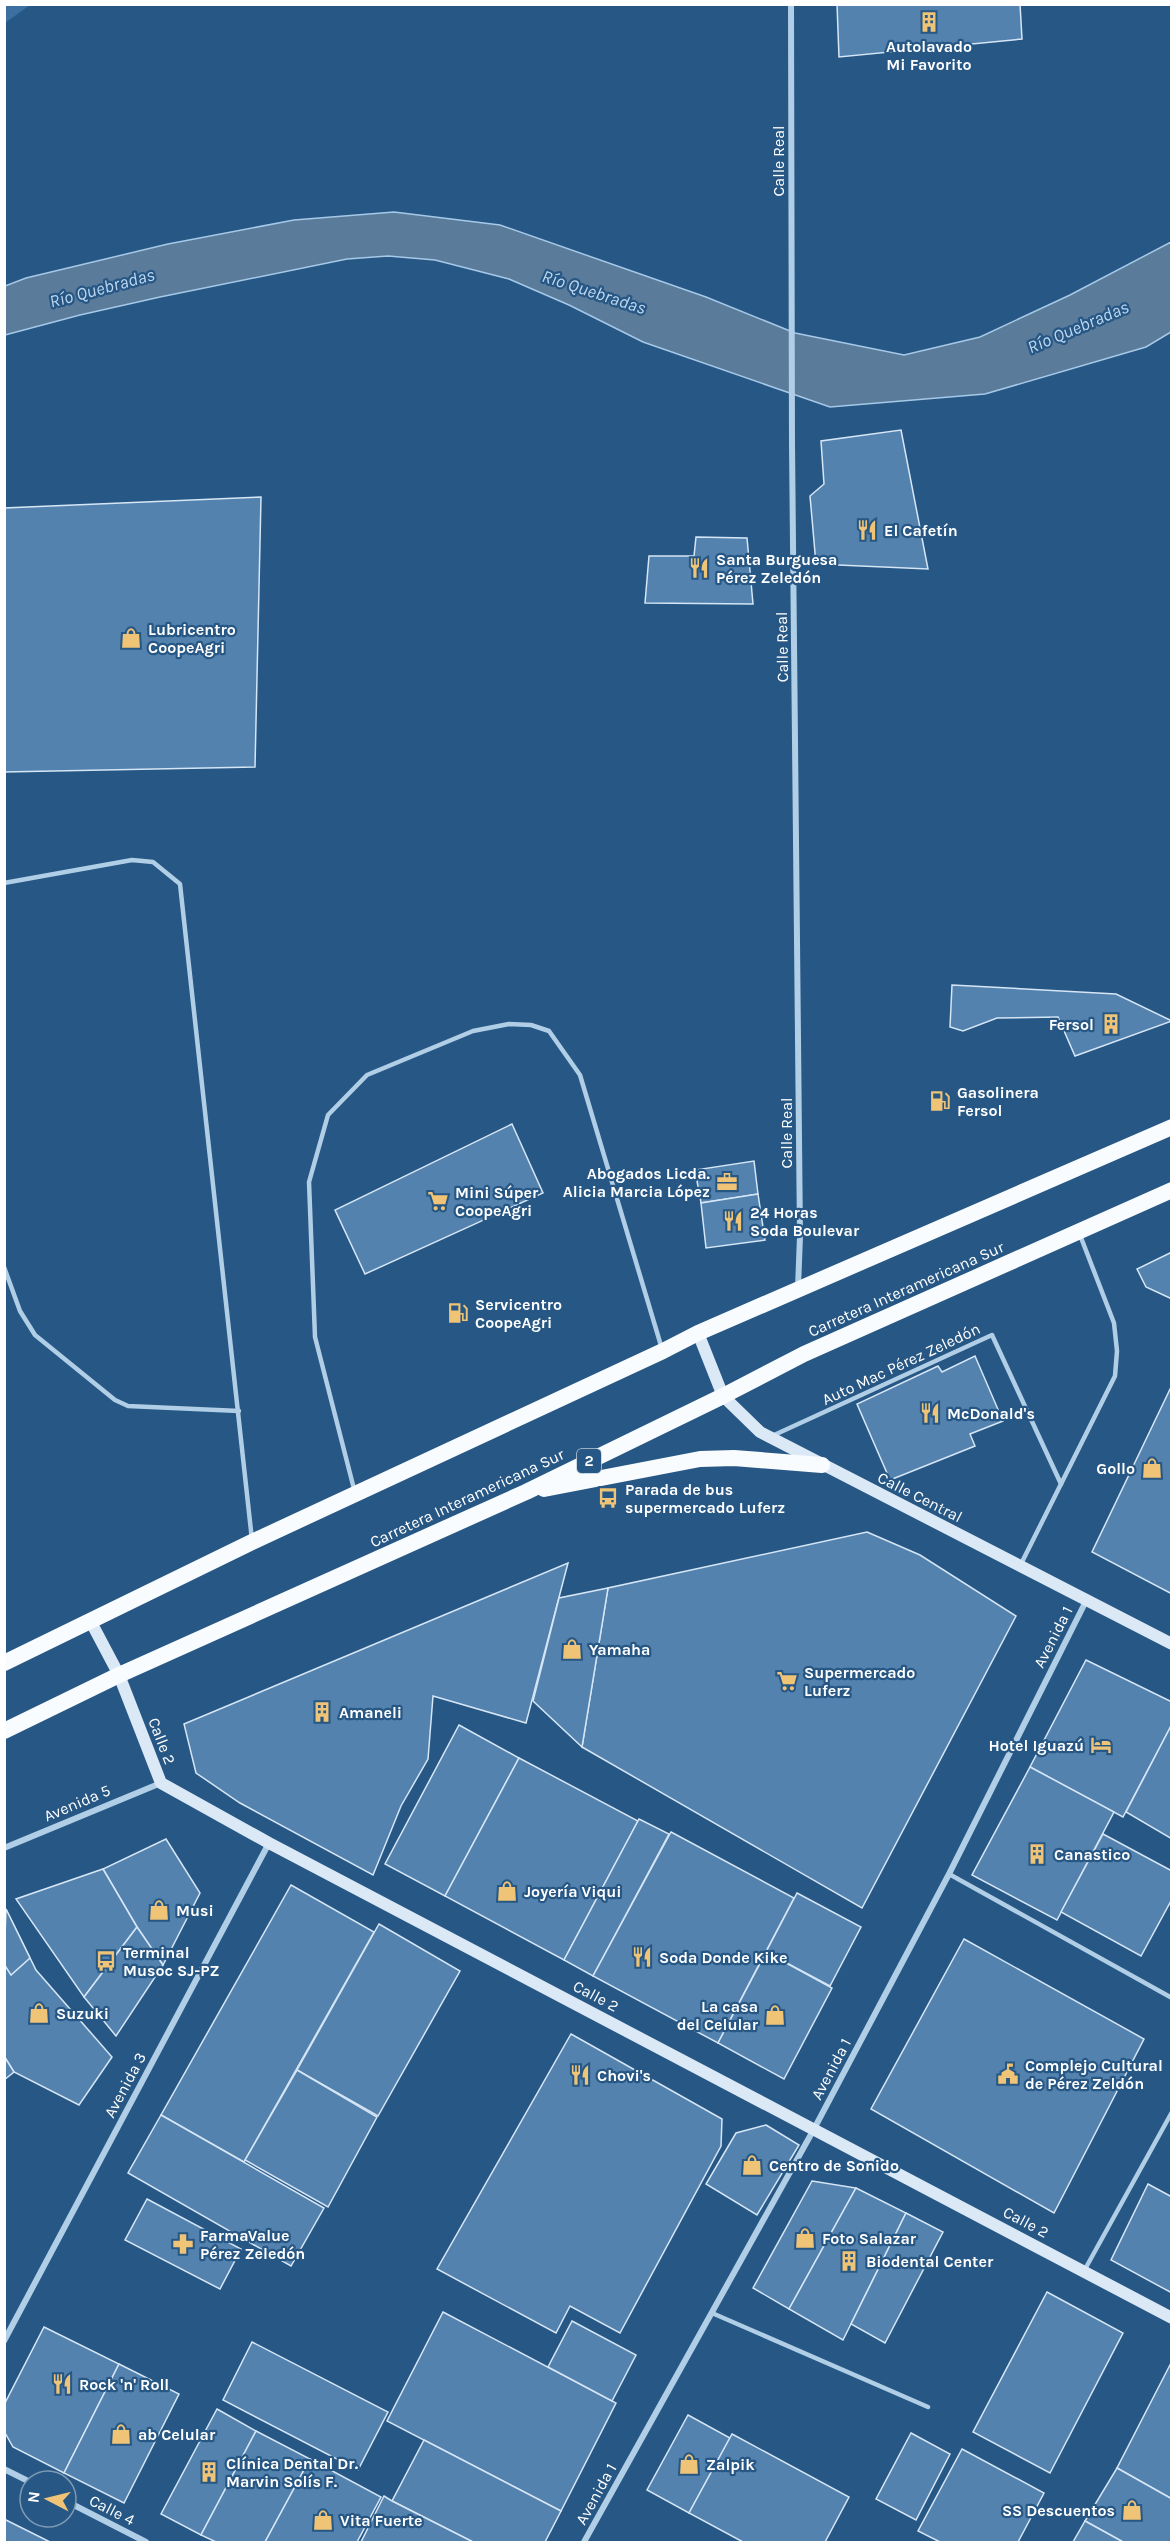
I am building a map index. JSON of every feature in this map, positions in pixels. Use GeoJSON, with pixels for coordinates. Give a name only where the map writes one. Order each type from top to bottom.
{"type":"FeatureCollection","features":[{"type":"Feature","properties":{"kind":"highway"},"geometry":{"type":"LineString","coordinates":[[4,1663],[252,1542],[698,1333],[1172,1127]]}},
{"type":"Feature","properties":{"kind":"highway","name":"Carretera Interamericana Sur"},"geometry":{"type":"LineString","coordinates":[[4,1731],[119,1675],[526,1492],[804,1354],[1172,1190]]}},
{"type":"Feature","properties":{"kind":"highway"},"geometry":{"type":"LineString","coordinates":[[526,1492],[700,1459],[734,1458],[822,1465]]}},
{"type":"Feature","properties":{"kind":"main road","name":"Calle Central"},"geometry":{"type":"LineString","coordinates":[[698,1333],[723,1396],[747,1421],[769,1437],[1172,1644]]}},
{"type":"Feature","properties":{"kind":"main road","name":"Calle 2"},"geometry":{"type":"LineString","coordinates":[[91,1622],[119,1675],[161,1783],[269,1843],[1172,2318]]}},
{"type":"Feature","properties":{"kind":"street","name":"Calle Real"},"geometry":{"type":"LineString","coordinates":[[791,4],[792,445],[800,1166],[798,1290]]}},
{"type":"Feature","properties":{"kind":"street","name":"Avenida 1"},"geometry":{"type":"LineString","coordinates":[[584,2542],[814,2129],[949,1874],[1086,1600]]}},
{"type":"Feature","properties":{"kind":"street","name":"Avenida 5"},"geometry":{"type":"LineString","coordinates":[[4,1848],[161,1783]]}},
{"type":"Feature","properties":{"kind":"street","name":"Avenida 3"},"geometry":{"type":"LineString","coordinates":[[4,2341],[269,1843]]}},
{"type":"Feature","properties":{"kind":"street"},"geometry":{"type":"LineString","coordinates":[[4,2469],[18,2476]]}},
{"type":"Feature","properties":{"kind":"street","name":"Calle 4"},"geometry":{"type":"LineString","coordinates":[[78,2507],[146,2542]]}},
{"type":"Feature","properties":{"kind":"lane"},"geometry":{"type":"LineString","coordinates":[[4,883],[132,860],[153,862],[180,884],[252,1542]]}},
{"type":"Feature","properties":{"kind":"lane"},"geometry":{"type":"LineString","coordinates":[[356,1495],[315,1338],[309,1182],[328,1115],[367,1075],[473,1031],[509,1024],[531,1025],[549,1031],[580,1075],[663,1351]]}},
{"type":"Feature","properties":{"kind":"lane"},"geometry":{"type":"LineString","coordinates":[[1020,1566],[1115,1376],[1117,1352],[1114,1323],[1078,1232]]}},
{"type":"Feature","properties":{"kind":"lane"},"geometry":{"type":"LineString","coordinates":[[4,1267],[20,1311],[35,1335],[116,1400],[128,1406],[239,1411]]}},
{"type":"Feature","properties":{"kind":"lane","name":"Auto Mac Pérez Zeledón"},"geometry":{"type":"LineString","coordinates":[[769,1437],[992,1335],[1061,1484]]}},
{"type":"Feature","properties":{"kind":"lane"},"geometry":{"type":"LineString","coordinates":[[949,1874],[1172,1998]]}},
{"type":"Feature","properties":{"kind":"lane"},"geometry":{"type":"LineString","coordinates":[[1084,2271],[1172,2112]]}},
{"type":"Feature","properties":{"kind":"lane"},"geometry":{"type":"LineString","coordinates":[[712,2313],[928,2408]]}},
{"type":"Feature","properties":{"kind":"shaded area"},"geometry":{"type":"Polygon","coordinates":[[[5,4],[30,4],[30,5],[5,23],[5,4]]]}},
{"type":"Feature","properties":{"kind":"water","name":"Río Quebradas"},"geometry":{"type":"Polygon","coordinates":[[[394,212],[500,225],[706,297],[795,333],[904,355],[980,337],[1070,295],[1171,242],[1171,332],[1146,347],[985,394],[830,407],[643,342],[569,305],[509,279],[435,260],[388,256],[347,259],[160,297],[5,335],[5,286],[26,278],[168,244],[294,220],[394,212]]]}},
{"type":"Feature","properties":{"kind":"building","name":"Autolavado Mi Favorito"},"geometry":{"type":"Polygon","coordinates":[[[837,4],[1020,4],[1022,39],[839,57],[837,4]]]}},
{"type":"Feature","properties":{"kind":"building","name":"El Cafetín"},"geometry":{"type":"Polygon","coordinates":[[[901,430],[928,569],[816,564],[810,496],[824,484],[821,441],[901,430]]]}},
{"type":"Feature","properties":{"kind":"building","name":"Lubricentro CoopeAgri"},"geometry":{"type":"Polygon","coordinates":[[[261,497],[255,767],[4,772],[4,508],[261,497]]]}},
{"type":"Feature","properties":{"kind":"building","name":"Santa Burguesa Pérez Zeledón"},"geometry":{"type":"Polygon","coordinates":[[[696,537],[747,538],[753,604],[645,603],[649,556],[694,556],[696,537]]]}},
{"type":"Feature","properties":{"kind":"building","name":"Fersol"},"geometry":{"type":"Polygon","coordinates":[[[952,985],[1116,994],[1172,1021],[1075,1056],[1058,1017],[997,1018],[963,1031],[950,1027],[952,985]]]}},
{"type":"Feature","properties":{"kind":"building","name":"Mini Súper CoopeAgri"},"geometry":{"type":"Polygon","coordinates":[[[512,1124],[543,1193],[365,1274],[335,1210],[512,1124]]]}},
{"type":"Feature","properties":{"kind":"building","name":"Abogados Licda. Alicia Marcia López"},"geometry":{"type":"Polygon","coordinates":[[[754,1161],[758,1194],[701,1203],[695,1170],[754,1161]]]}},
{"type":"Feature","properties":{"kind":"building","name":"24 Horas Soda Boulevar"},"geometry":{"type":"Polygon","coordinates":[[[758,1194],[765,1240],[706,1248],[701,1203],[758,1194]]]}},
{"type":"Feature","properties":{"kind":"building"},"geometry":{"type":"Polygon","coordinates":[[[1172,1252],[1172,1299],[1146,1287],[1137,1269],[1172,1252]]]}},
{"type":"Feature","properties":{"kind":"building","name":"McDonald's"},"geometry":{"type":"Polygon","coordinates":[[[975,1356],[1003,1421],[970,1434],[975,1446],[890,1480],[857,1404],[938,1366],[942,1372],[975,1356]]]}},
{"type":"Feature","properties":{"kind":"building","name":"Gollo"},"geometry":{"type":"Polygon","coordinates":[[[1172,1385],[1172,1594],[1092,1552],[1172,1385]]]}},
{"type":"Feature","properties":{"kind":"building","name":"Supermercado Luferz"},"geometry":{"type":"Polygon","coordinates":[[[867,1532],[920,1555],[1016,1616],[862,1908],[582,1747],[608,1588],[867,1532]]]}},
{"type":"Feature","properties":{"kind":"building","name":"Amaneli"},"geometry":{"type":"Polygon","coordinates":[[[568,1563],[526,1723],[433,1696],[428,1759],[401,1806],[373,1875],[240,1803],[196,1773],[184,1724],[568,1563]]]}},
{"type":"Feature","properties":{"kind":"building","name":"Yamaha"},"geometry":{"type":"Polygon","coordinates":[[[608,1588],[582,1747],[533,1701],[559,1598],[608,1588]]]}},
{"type":"Feature","properties":{"kind":"building","name":"Hotel Iguazú"},"geometry":{"type":"Polygon","coordinates":[[[1086,1660],[1172,1702],[1172,1724],[1123,1817],[1030,1767],[1086,1660]]]}},
{"type":"Feature","properties":{"kind":"building"},"geometry":{"type":"Polygon","coordinates":[[[1172,1724],[1172,1839],[1126,1812],[1172,1724]]]}},
{"type":"Feature","properties":{"kind":"building"},"geometry":{"type":"Polygon","coordinates":[[[459,1725],[519,1758],[445,1896],[385,1864],[459,1725]]]}},
{"type":"Feature","properties":{"kind":"building"},"geometry":{"type":"Polygon","coordinates":[[[519,1758],[638,1821],[564,1960],[445,1896],[519,1758]]]}},
{"type":"Feature","properties":{"kind":"building","name":"Canastico"},"geometry":{"type":"Polygon","coordinates":[[[1030,1767],[1114,1812],[1057,1920],[972,1875],[1030,1767]]]}},
{"type":"Feature","properties":{"kind":"building"},"geometry":{"type":"Polygon","coordinates":[[[639,1819],[669,1834],[593,1976],[564,1960],[639,1819]]]}},
{"type":"Feature","properties":{"kind":"building"},"geometry":{"type":"Polygon","coordinates":[[[671,1832],[794,1898],[718,2043],[593,1976],[671,1832]]]}},
{"type":"Feature","properties":{"kind":"building"},"geometry":{"type":"Polygon","coordinates":[[[1103,1834],[1172,1871],[1172,1899],[1141,1956],[1061,1912],[1103,1834]]]}},
{"type":"Feature","properties":{"kind":"building","name":"Musi"},"geometry":{"type":"Polygon","coordinates":[[[166,1839],[200,1893],[163,1965],[137,1927],[103,1869],[166,1839]]]}},
{"type":"Feature","properties":{"kind":"building"},"geometry":{"type":"Polygon","coordinates":[[[103,1869],[137,1927],[84,1997],[16,1899],[103,1869]]]}},
{"type":"Feature","properties":{"kind":"building"},"geometry":{"type":"Polygon","coordinates":[[[291,1885],[374,1932],[244,2162],[161,2115],[291,1885]]]}},
{"type":"Feature","properties":{"kind":"building"},"geometry":{"type":"Polygon","coordinates":[[[797,1893],[861,1927],[830,1986],[766,1952],[797,1893]]]}},
{"type":"Feature","properties":{"kind":"building","name":"Suzuki"},"geometry":{"type":"Polygon","coordinates":[[[6,1909],[36,1970],[112,2057],[79,2105],[14,2072],[4,2056],[6,1909]]]}},
{"type":"Feature","properties":{"kind":"building"},"geometry":{"type":"Polygon","coordinates":[[[6,1909],[30,1958],[11,1975],[4,1964],[6,1909]]]}},
{"type":"Feature","properties":{"kind":"building"},"geometry":{"type":"Polygon","coordinates":[[[379,1924],[460,1971],[378,2116],[297,2070],[379,1924]]]}},
{"type":"Feature","properties":{"kind":"building"},"geometry":{"type":"Polygon","coordinates":[[[137,1927],[163,1965],[116,2036],[84,1997],[137,1927]]]}},
{"type":"Feature","properties":{"kind":"building","name":"Complejo Cultural de Pérez Zeldón"},"geometry":{"type":"Polygon","coordinates":[[[964,1939],[1144,2039],[1054,2213],[871,2109],[964,1939]]]}},
{"type":"Feature","properties":{"kind":"building","name":"La casa del Celular"},"geometry":{"type":"Polygon","coordinates":[[[766,1952],[832,1988],[784,2079],[718,2043],[766,1952]]]}},
{"type":"Feature","properties":{"kind":"building"},"geometry":{"type":"Polygon","coordinates":[[[571,2034],[722,2119],[721,2146],[620,2333],[570,2306],[556,2333],[437,2269],[571,2034]]]}},
{"type":"Feature","properties":{"kind":"building"},"geometry":{"type":"Polygon","coordinates":[[[4,2056],[14,2072],[4,2080],[4,2056]]]}},
{"type":"Feature","properties":{"kind":"building"},"geometry":{"type":"Polygon","coordinates":[[[297,2070],[377,2117],[328,2207],[245,2160],[297,2070]]]}},
{"type":"Feature","properties":{"kind":"building"},"geometry":{"type":"Polygon","coordinates":[[[161,2115],[324,2208],[291,2266],[128,2173],[161,2115]]]}},
{"type":"Feature","properties":{"kind":"building","name":"Centro de Sonido"},"geometry":{"type":"Polygon","coordinates":[[[766,2125],[799,2145],[757,2215],[706,2184],[736,2133],[766,2125]]]}},
{"type":"Feature","properties":{"kind":"building","name":"Foto Salazar"},"geometry":{"type":"Polygon","coordinates":[[[812,2181],[856,2188],[789,2309],[753,2288],[812,2181]]]}},
{"type":"Feature","properties":{"kind":"building"},"geometry":{"type":"Polygon","coordinates":[[[1148,2184],[1172,2197],[1172,2293],[1111,2260],[1148,2184]]]}},
{"type":"Feature","properties":{"kind":"building","name":"Biodental Center"},"geometry":{"type":"Polygon","coordinates":[[[856,2188],[906,2213],[843,2340],[789,2309],[856,2188]]]}},
{"type":"Feature","properties":{"kind":"building","name":"FarmaValue Pérez Zeledón"},"geometry":{"type":"Polygon","coordinates":[[[147,2199],[241,2249],[220,2289],[125,2240],[147,2199]]]}},
{"type":"Feature","properties":{"kind":"building"},"geometry":{"type":"Polygon","coordinates":[[[906,2213],[943,2232],[885,2343],[851,2324],[906,2213]]]}},
{"type":"Feature","properties":{"kind":"building"},"geometry":{"type":"Polygon","coordinates":[[[1047,2292],[1123,2333],[1050,2473],[973,2432],[1047,2292]]]}},
{"type":"Feature","properties":{"kind":"building"},"geometry":{"type":"Polygon","coordinates":[[[443,2312],[616,2403],[561,2511],[387,2421],[443,2312]]]}},
{"type":"Feature","properties":{"kind":"building"},"geometry":{"type":"Polygon","coordinates":[[[572,2321],[636,2355],[612,2401],[548,2367],[572,2321]]]}},
{"type":"Feature","properties":{"kind":"building","name":"Rock 'n' Roll"},"geometry":{"type":"Polygon","coordinates":[[[44,2327],[119,2364],[66,2469],[56,2469],[13,2447],[4,2431],[4,2405],[44,2327]]]}},
{"type":"Feature","properties":{"kind":"building"},"geometry":{"type":"Polygon","coordinates":[[[252,2342],[388,2412],[358,2470],[223,2400],[252,2342]]]}},
{"type":"Feature","properties":{"kind":"building"},"geometry":{"type":"Polygon","coordinates":[[[1172,2361],[1172,2499],[1117,2468],[1172,2361]]]}},
{"type":"Feature","properties":{"kind":"building","name":"ab Celular"},"geometry":{"type":"Polygon","coordinates":[[[119,2364],[179,2394],[124,2503],[78,2480],[78,2469],[66,2469],[119,2364]]]}},
{"type":"Feature","properties":{"kind":"building","name":"Clínica Dental Dr. Marvin Solís F."},"geometry":{"type":"Polygon","coordinates":[[[217,2409],[256,2431],[201,2535],[161,2514],[217,2409]]]}},
{"type":"Feature","properties":{"kind":"building","name":"Zalpik"},"geometry":{"type":"Polygon","coordinates":[[[688,2415],[730,2438],[689,2513],[647,2490],[688,2415]]]}},
{"type":"Feature","properties":{"kind":"building"},"geometry":{"type":"Polygon","coordinates":[[[256,2431],[310,2459],[265,2542],[216,2542],[201,2535],[256,2431]]]}},
{"type":"Feature","properties":{"kind":"building"},"geometry":{"type":"Polygon","coordinates":[[[911,2433],[950,2454],[916,2520],[876,2499],[911,2433]]]}},
{"type":"Feature","properties":{"kind":"building"},"geometry":{"type":"Polygon","coordinates":[[[732,2434],[849,2497],[825,2542],[743,2542],[689,2513],[732,2434]]]}},
{"type":"Feature","properties":{"kind":"building"},"geometry":{"type":"Polygon","coordinates":[[[424,2440],[561,2511],[545,2542],[473,2542],[392,2501],[424,2440]]]}},
{"type":"Feature","properties":{"kind":"building"},"geometry":{"type":"Polygon","coordinates":[[[962,2449],[1044,2493],[1018,2542],[940,2542],[918,2531],[962,2449]]]}},
{"type":"Feature","properties":{"kind":"building","name":"Vita Fuerte"},"geometry":{"type":"Polygon","coordinates":[[[310,2459],[381,2497],[357,2542],[265,2542],[310,2459]]]}},
{"type":"Feature","properties":{"kind":"building","name":"SS Descuentos"},"geometry":{"type":"Polygon","coordinates":[[[1117,2468],[1172,2499],[1172,2542],[1123,2542],[1085,2521],[1117,2468]]]}},
{"type":"Feature","properties":{"kind":"building"},"geometry":{"type":"Polygon","coordinates":[[[384,2496],[392,2501],[473,2542],[361,2542],[384,2496]]]}},
{"type":"Feature","properties":{"kind":"building"},"geometry":{"type":"Polygon","coordinates":[[[4,2519],[18,2526],[18,2529],[24,2529],[50,2542],[4,2542],[4,2519]]]}},
{"type":"Feature","properties":{"kind":"building"},"geometry":{"type":"Polygon","coordinates":[[[1085,2521],[1123,2542],[1073,2542],[1085,2521]]]}},
{"type":"Feature","properties":{"kind":"place","name":"Autolavado Mi Favorito"},"geometry":{"type":"Point","coordinates":[929,22]}},
{"type":"Feature","properties":{"kind":"place","name":"El Cafetín"},"geometry":{"type":"Point","coordinates":[867,530]}},
{"type":"Feature","properties":{"kind":"place","name":"Santa Burguesa Pérez Zeledón"},"geometry":{"type":"Point","coordinates":[699,568]}},
{"type":"Feature","properties":{"kind":"place","name":"Lubricentro CoopeAgri"},"geometry":{"type":"Point","coordinates":[131,638]}},
{"type":"Feature","properties":{"kind":"place","name":"Fersol"},"geometry":{"type":"Point","coordinates":[1111,1024]}},
{"type":"Feature","properties":{"kind":"place","name":"Gasolinera Fersol"},"geometry":{"type":"Point","coordinates":[940,1101]}},
{"type":"Feature","properties":{"kind":"place","name":"Abogados Licda. Alicia Marcia López"},"geometry":{"type":"Point","coordinates":[727,1182]}},
{"type":"Feature","properties":{"kind":"place","name":"Mini Súper CoopeAgri"},"geometry":{"type":"Point","coordinates":[438,1201]}},
{"type":"Feature","properties":{"kind":"place","name":"24 Horas Soda Boulevar"},"geometry":{"type":"Point","coordinates":[733,1221]}},
{"type":"Feature","properties":{"kind":"place","name":"Servicentro CoopeAgri"},"geometry":{"type":"Point","coordinates":[458,1313]}},
{"type":"Feature","properties":{"kind":"place","name":"McDonald's"},"geometry":{"type":"Point","coordinates":[930,1413]}},
{"type":"Feature","properties":{"kind":"place","name":"Gollo"},"geometry":{"type":"Point","coordinates":[1152,1468]}},
{"type":"Feature","properties":{"kind":"place","name":"Parada de bus supermercado Luferz"},"geometry":{"type":"Point","coordinates":[608,1498]}},
{"type":"Feature","properties":{"kind":"place","name":"Yamaha"},"geometry":{"type":"Point","coordinates":[572,1649]}},
{"type":"Feature","properties":{"kind":"place","name":"Supermercado Luferz"},"geometry":{"type":"Point","coordinates":[787,1681]}},
{"type":"Feature","properties":{"kind":"place","name":"Amaneli"},"geometry":{"type":"Point","coordinates":[322,1712]}},
{"type":"Feature","properties":{"kind":"place","name":"Hotel Iguazú"},"geometry":{"type":"Point","coordinates":[1101,1745]}},
{"type":"Feature","properties":{"kind":"place","name":"Canastico"},"geometry":{"type":"Point","coordinates":[1037,1854]}},
{"type":"Feature","properties":{"kind":"place","name":"Joyería Viqui"},"geometry":{"type":"Point","coordinates":[507,1891]}},
{"type":"Feature","properties":{"kind":"place","name":"Musi"},"geometry":{"type":"Point","coordinates":[159,1910]}},
{"type":"Feature","properties":{"kind":"place","name":"Soda Donde Kike"},"geometry":{"type":"Point","coordinates":[642,1957]}},
{"type":"Feature","properties":{"kind":"place","name":"Terminal Musoc SJ-PZ"},"geometry":{"type":"Point","coordinates":[106,1961]}},
{"type":"Feature","properties":{"kind":"place","name":"Suzuki"},"geometry":{"type":"Point","coordinates":[39,2013]}},
{"type":"Feature","properties":{"kind":"place","name":"La casa del Celular"},"geometry":{"type":"Point","coordinates":[775,2015]}},
{"type":"Feature","properties":{"kind":"place","name":"Complejo Cultural de Pérez Zeldón"},"geometry":{"type":"Point","coordinates":[1008,2074]}},
{"type":"Feature","properties":{"kind":"place","name":"Chovi's"},"geometry":{"type":"Point","coordinates":[580,2075]}},
{"type":"Feature","properties":{"kind":"place","name":"Centro de Sonido"},"geometry":{"type":"Point","coordinates":[752,2165]}},
{"type":"Feature","properties":{"kind":"place","name":"Foto Salazar"},"geometry":{"type":"Point","coordinates":[805,2238]}},
{"type":"Feature","properties":{"kind":"place","name":"FarmaValue Pérez Zeledón"},"geometry":{"type":"Point","coordinates":[183,2244]}},
{"type":"Feature","properties":{"kind":"place","name":"Biodental Center"},"geometry":{"type":"Point","coordinates":[849,2261]}},
{"type":"Feature","properties":{"kind":"place","name":"Rock 'n' Roll"},"geometry":{"type":"Point","coordinates":[62,2384]}},
{"type":"Feature","properties":{"kind":"place","name":"ab Celular"},"geometry":{"type":"Point","coordinates":[121,2434]}},
{"type":"Feature","properties":{"kind":"place","name":"Zalpik"},"geometry":{"type":"Point","coordinates":[689,2464]}},
{"type":"Feature","properties":{"kind":"place","name":"Clínica Dental Dr. Marvin Solís F."},"geometry":{"type":"Point","coordinates":[209,2472]}},
{"type":"Feature","properties":{"kind":"place","name":"SS Descuentos"},"geometry":{"type":"Point","coordinates":[1132,2510]}},
{"type":"Feature","properties":{"kind":"place","name":"Vita Fuerte"},"geometry":{"type":"Point","coordinates":[323,2520]}}]}
